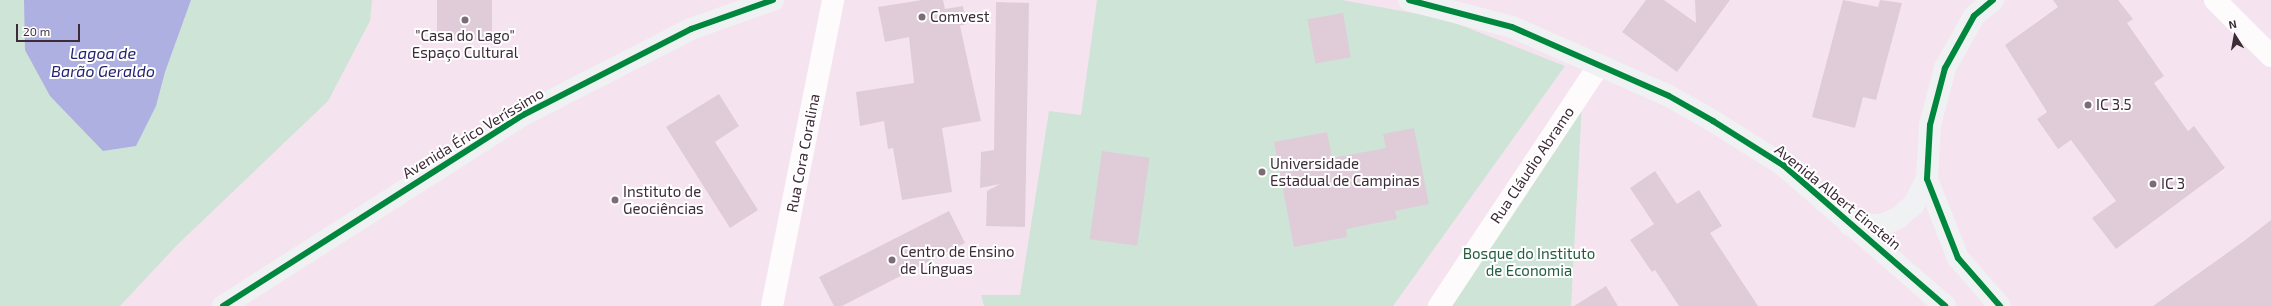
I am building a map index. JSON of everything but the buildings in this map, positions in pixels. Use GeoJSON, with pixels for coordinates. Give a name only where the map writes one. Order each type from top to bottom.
{"type":"FeatureCollection","features":[{"type":"Feature","properties":{"kind":"street","name":"Avenida Érico Veríssimo"},"geometry":{"type":"LineString","coordinates":[[223,306],[523,115],[691,29],[773,0]]}},
{"type":"Feature","properties":{"kind":"street","name":"Rua Cora Coralina"},"geometry":{"type":"LineString","coordinates":[[772,306],[833,0]]}},
{"type":"Feature","properties":{"kind":"street"},"geometry":{"type":"LineString","coordinates":[[1409,0],[1437,4],[1512,26],[1600,64]]}},
{"type":"Feature","properties":{"kind":"street"},"geometry":{"type":"LineString","coordinates":[[1850,225],[1882,225],[1898,218],[1914,204],[1928,179],[1935,98],[1946,68],[1975,8],[1992,0]]}},
{"type":"Feature","properties":{"kind":"street"},"geometry":{"type":"LineString","coordinates":[[2215,0],[2271,56]]}},
{"type":"Feature","properties":{"kind":"street","name":"Avenida Albert Einstein"},"geometry":{"type":"LineString","coordinates":[[1600,64],[1669,96],[1765,153],[1945,306]]}},
{"type":"Feature","properties":{"kind":"street","name":"Rua Cláudio Abramo"},"geometry":{"type":"LineString","coordinates":[[1439,306],[1600,64]]}},
{"type":"Feature","properties":{"kind":"street"},"geometry":{"type":"LineString","coordinates":[[1928,179],[1958,258],[2000,306]]}},
{"type":"Feature","properties":{"kind":"green space"},"geometry":{"type":"Polygon","coordinates":[[[0,0],[372,0],[370,21],[328,101],[178,244],[120,306],[0,306],[0,0]]]}},
{"type":"Feature","properties":{"kind":"green space"},"geometry":{"type":"Polygon","coordinates":[[[1097,0],[1342,0],[1445,19],[1565,66],[1393,306],[984,306],[981,295],[1020,295],[1049,111],[1081,115],[1097,0]]]}},
{"type":"Feature","properties":{"kind":"green space","name":"Bosque do Instituto de Economia"},"geometry":{"type":"Polygon","coordinates":[[[1582,103],[1571,306],[1445,306],[1582,103]]]}},
{"type":"Feature","properties":{"kind":"water","name":"Lagoa de Barão Geraldo"},"geometry":{"type":"Polygon","coordinates":[[[24,0],[191,0],[165,72],[156,106],[136,146],[103,151],[50,96],[25,50],[24,0]]]}},
{"type":"Feature","properties":{"kind":"cycle path"},"geometry":{"type":"LineString","coordinates":[[223,306],[523,115],[691,29],[773,0]]}},
{"type":"Feature","properties":{"kind":"cycle path"},"geometry":{"type":"LineString","coordinates":[[1409,0],[1512,27],[1669,96],[1713,121],[1783,165],[1945,306]]}},
{"type":"Feature","properties":{"kind":"cycle path"},"geometry":{"type":"LineString","coordinates":[[1993,0],[1974,16],[1945,68],[1930,125],[1927,179],[1958,258],[2000,306]]}},
{"type":"Feature","properties":{"kind":"place","name":"Comvest"},"geometry":{"type":"Point","coordinates":[922,17]}},
{"type":"Feature","properties":{"kind":"place","name":"\"Casa do Lago\" Espaço Cultural"},"geometry":{"type":"Point","coordinates":[465,20]}},
{"type":"Feature","properties":{"kind":"place","name":"IC 3.5"},"geometry":{"type":"Point","coordinates":[2088,105]}},
{"type":"Feature","properties":{"kind":"place","name":"Universidade Estadual de Campinas"},"geometry":{"type":"Point","coordinates":[1262,172]}},
{"type":"Feature","properties":{"kind":"place","name":"IC 3"},"geometry":{"type":"Point","coordinates":[2153,184]}},
{"type":"Feature","properties":{"kind":"place","name":"Instituto de Geociências"},"geometry":{"type":"Point","coordinates":[615,200]}},
{"type":"Feature","properties":{"kind":"place","name":"Centro de Ensino de Línguas"},"geometry":{"type":"Point","coordinates":[892,260]}}]}
